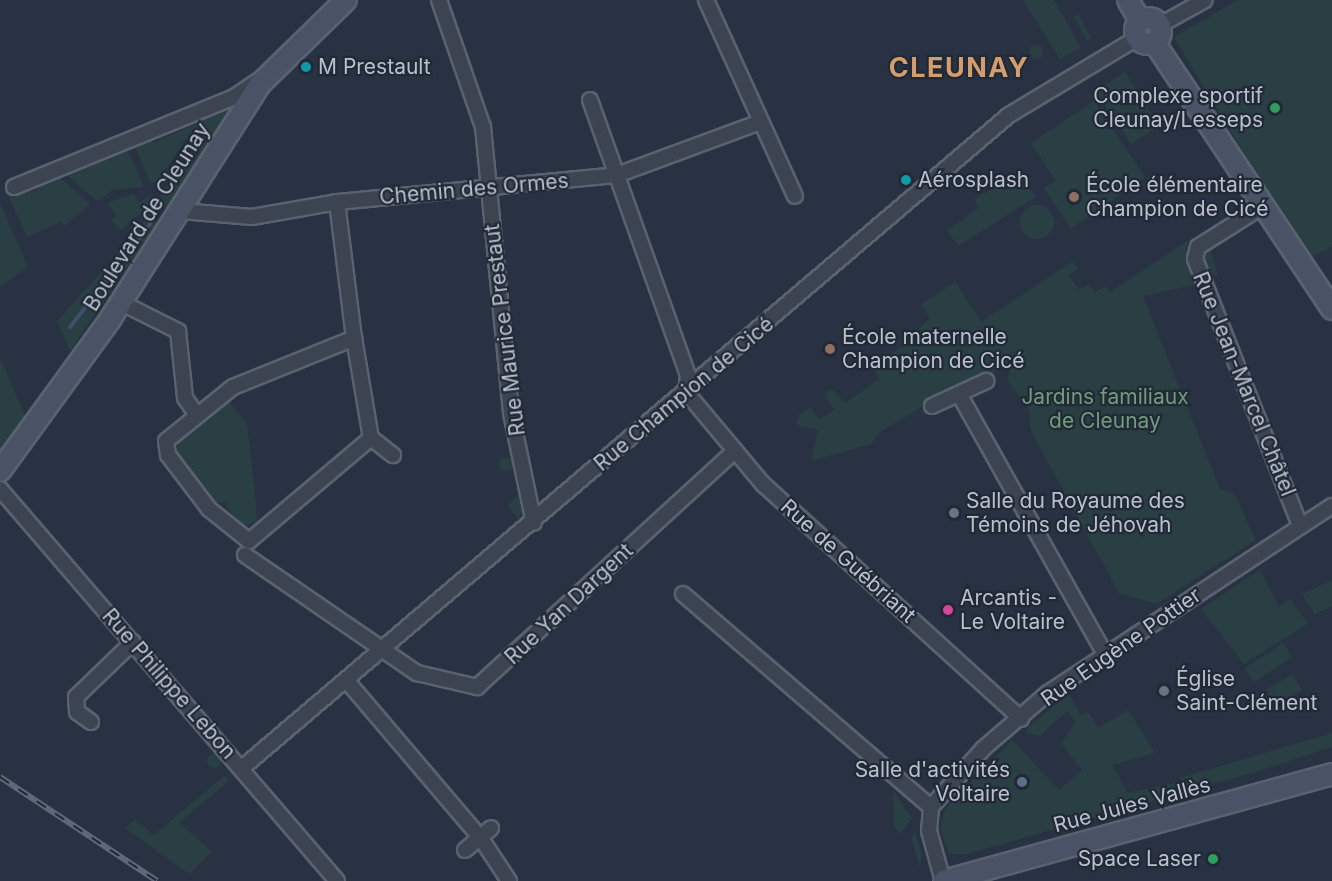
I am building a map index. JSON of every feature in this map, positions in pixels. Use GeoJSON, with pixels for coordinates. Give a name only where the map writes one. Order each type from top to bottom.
{"type":"FeatureCollection","features":[{"type":"Feature","properties":{"kind":"main road","name":"Boulevard de Cleunay"},"geometry":{"type":"LineString","coordinates":[[0,471],[122,303],[268,73],[346,0]]}},
{"type":"Feature","properties":{"kind":"main road"},"geometry":{"type":"LineString","coordinates":[[1128,0],[1332,309]]}},
{"type":"Feature","properties":{"kind":"main road","name":"Rue Jules Vallès"},"geometry":{"type":"LineString","coordinates":[[944,881],[1332,774]]}},
{"type":"Feature","properties":{"kind":"street","name":"Rue Maurice Prestaut"},"geometry":{"type":"LineString","coordinates":[[440,0],[483,127],[511,413],[534,523]]}},
{"type":"Feature","properties":{"kind":"street"},"geometry":{"type":"LineString","coordinates":[[706,0],[795,196]]}},
{"type":"Feature","properties":{"kind":"street","name":"Rue Champion de Cicé"},"geometry":{"type":"LineString","coordinates":[[242,768],[534,523],[1009,115],[1205,0]]}},
{"type":"Feature","properties":{"kind":"street"},"geometry":{"type":"LineString","coordinates":[[14,187],[234,97],[268,73]]}},
{"type":"Feature","properties":{"kind":"street"},"geometry":{"type":"LineString","coordinates":[[590,100],[688,375],[687,392]]}},
{"type":"Feature","properties":{"kind":"street","name":"Chemin des Ormes"},"geometry":{"type":"LineString","coordinates":[[181,211],[252,217],[337,202],[617,175],[760,122]]}},
{"type":"Feature","properties":{"kind":"street"},"geometry":{"type":"LineString","coordinates":[[337,202],[354,338],[371,438],[393,455]]}},
{"type":"Feature","properties":{"kind":"street","name":"Rue Jean-Marcel Châtel"},"geometry":{"type":"LineString","coordinates":[[1263,206],[1198,247],[1195,259],[1300,526]]}},
{"type":"Feature","properties":{"kind":"street"},"geometry":{"type":"LineString","coordinates":[[122,303],[178,331],[185,398],[197,415]]}},
{"type":"Feature","properties":{"kind":"street"},"geometry":{"type":"LineString","coordinates":[[354,338],[233,387],[166,441],[168,455],[209,509],[249,541],[371,438]]}},
{"type":"Feature","properties":{"kind":"street"},"geometry":{"type":"LineString","coordinates":[[932,406],[986,381]]}},
{"type":"Feature","properties":{"kind":"street","name":"Rue de Guébriant"},"geometry":{"type":"LineString","coordinates":[[687,392],[763,484],[1021,719]]}},
{"type":"Feature","properties":{"kind":"street"},"geometry":{"type":"LineString","coordinates":[[959,394],[1105,654]]}},
{"type":"Feature","properties":{"kind":"street","name":"Rue Yan Dargent"},"geometry":{"type":"LineString","coordinates":[[384,650],[417,673],[480,686],[735,451]]}},
{"type":"Feature","properties":{"kind":"street","name":"Rue Philippe Lebon"},"geometry":{"type":"LineString","coordinates":[[0,489],[242,768],[336,881]]}},
{"type":"Feature","properties":{"kind":"street","name":"Rue Eugène Pottier"},"geometry":{"type":"LineString","coordinates":[[931,807],[984,748],[1021,719],[1048,693],[1332,506]]}},
{"type":"Feature","properties":{"kind":"street"},"geometry":{"type":"LineString","coordinates":[[245,555],[384,650]]}},
{"type":"Feature","properties":{"kind":"street"},"geometry":{"type":"LineString","coordinates":[[683,594],[931,807],[928,831],[944,881]]}},
{"type":"Feature","properties":{"kind":"street"},"geometry":{"type":"LineString","coordinates":[[91,722],[76,712],[76,697],[132,642]]}},
{"type":"Feature","properties":{"kind":"street"},"geometry":{"type":"LineString","coordinates":[[346,681],[486,833],[509,881]]}},
{"type":"Feature","properties":{"kind":"street"},"geometry":{"type":"LineString","coordinates":[[465,850],[486,833]]}},
{"type":"Feature","properties":{"kind":"green space"},"geometry":{"type":"Polygon","coordinates":[[[1023,0],[1054,0],[1081,48],[1060,59],[1023,0]]]}},
{"type":"Feature","properties":{"kind":"green space","name":"Complexe sportif Cleunay/Lesseps"},"geometry":{"type":"Polygon","coordinates":[[[1238,0],[1332,0],[1332,247],[1307,259],[1174,37],[1238,0]]]}},
{"type":"Feature","properties":{"kind":"green space"},"geometry":{"type":"Polygon","coordinates":[[[1078,14],[1091,38],[1087,40],[1074,17],[1078,14]]]}},
{"type":"Feature","properties":{"kind":"green space"},"geometry":{"type":"Polygon","coordinates":[[[1033,45],[1039,45],[1043,52],[1039,59],[1033,59],[1029,55],[1029,49],[1033,45]]]}},
{"type":"Feature","properties":{"kind":"green space"},"geometry":{"type":"Polygon","coordinates":[[[1125,72],[1159,126],[1131,144],[1095,91],[1125,72]]]}},
{"type":"Feature","properties":{"kind":"green space"},"geometry":{"type":"Polygon","coordinates":[[[240,101],[167,208],[158,199],[207,130],[190,133],[157,182],[150,183],[134,143],[150,136],[153,143],[203,121],[201,114],[240,101]]]}},
{"type":"Feature","properties":{"kind":"green space"},"geometry":{"type":"Polygon","coordinates":[[[1094,101],[1145,177],[1071,229],[1044,188],[1056,181],[1031,143],[1094,101]]]}},
{"type":"Feature","properties":{"kind":"green space"},"geometry":{"type":"Polygon","coordinates":[[[128,151],[144,187],[112,190],[98,202],[63,172],[70,175],[128,151]]]}},
{"type":"Feature","properties":{"kind":"green space"},"geometry":{"type":"Polygon","coordinates":[[[1019,171],[1036,197],[958,246],[947,230],[979,208],[974,200],[1019,171]]]}},
{"type":"Feature","properties":{"kind":"green space"},"geometry":{"type":"Polygon","coordinates":[[[57,175],[90,204],[65,226],[61,222],[27,237],[8,195],[39,190],[38,182],[57,175]]]}},
{"type":"Feature","properties":{"kind":"green space"},"geometry":{"type":"Polygon","coordinates":[[[134,194],[139,203],[149,196],[154,201],[121,230],[111,221],[116,215],[107,203],[134,194]]]}},
{"type":"Feature","properties":{"kind":"green space"},"geometry":{"type":"Polygon","coordinates":[[[0,203],[28,267],[0,287],[0,203]]]}},
{"type":"Feature","properties":{"kind":"green space"},"geometry":{"type":"Polygon","coordinates":[[[1037,205],[1049,210],[1054,222],[1049,234],[1037,239],[1025,234],[1020,222],[1025,210],[1037,205]]]}},
{"type":"Feature","properties":{"kind":"green space"},"geometry":{"type":"Polygon","coordinates":[[[148,217],[157,223],[124,272],[110,262],[148,217]]]}},
{"type":"Feature","properties":{"kind":"green space","name":"Jardins familiaux de Cleunay"},"geometry":{"type":"Polygon","coordinates":[[[1187,241],[1198,284],[1143,296],[1220,489],[1235,495],[1256,540],[1157,604],[1119,593],[1031,431],[1029,409],[1008,381],[1010,365],[929,403],[880,432],[871,444],[811,461],[818,430],[796,425],[798,416],[810,407],[819,420],[834,410],[824,394],[832,389],[845,403],[880,379],[870,364],[911,343],[909,339],[930,318],[921,304],[955,282],[981,322],[1073,261],[1078,269],[1069,275],[1079,290],[1089,284],[1095,292],[1105,286],[1110,292],[1187,241]]]}},
{"type":"Feature","properties":{"kind":"green space"},"geometry":{"type":"Polygon","coordinates":[[[1210,249],[1218,275],[1206,277],[1202,262],[1210,249]]]}},
{"type":"Feature","properties":{"kind":"green space"},"geometry":{"type":"Polygon","coordinates":[[[105,268],[119,279],[70,351],[57,321],[105,268]]]}},
{"type":"Feature","properties":{"kind":"green space"},"geometry":{"type":"Polygon","coordinates":[[[0,358],[25,416],[0,453],[0,358]]]}},
{"type":"Feature","properties":{"kind":"green space"},"geometry":{"type":"Polygon","coordinates":[[[228,401],[247,423],[256,504],[257,521],[241,527],[224,502],[212,504],[176,451],[181,438],[228,401]]]}},
{"type":"Feature","properties":{"kind":"green space"},"geometry":{"type":"Polygon","coordinates":[[[506,457],[511,459],[513,464],[511,469],[506,471],[501,469],[499,464],[501,459],[506,457]]]}},
{"type":"Feature","properties":{"kind":"green space"},"geometry":{"type":"Polygon","coordinates":[[[518,495],[522,511],[519,520],[507,505],[518,495]]]}},
{"type":"Feature","properties":{"kind":"green space"},"geometry":{"type":"Polygon","coordinates":[[[1260,570],[1279,607],[1290,599],[1308,624],[1244,664],[1201,609],[1260,570]]]}},
{"type":"Feature","properties":{"kind":"green space"},"geometry":{"type":"Polygon","coordinates":[[[1332,580],[1332,606],[1314,615],[1302,594],[1332,580]]]}},
{"type":"Feature","properties":{"kind":"green space"},"geometry":{"type":"Polygon","coordinates":[[[1283,643],[1292,657],[1254,682],[1245,668],[1283,643]]]}},
{"type":"Feature","properties":{"kind":"green space"},"geometry":{"type":"Polygon","coordinates":[[[1292,674],[1302,690],[1276,707],[1266,690],[1292,674]]]}},
{"type":"Feature","properties":{"kind":"green space"},"geometry":{"type":"Polygon","coordinates":[[[1069,694],[1081,715],[1088,711],[1098,728],[1128,710],[1155,753],[1112,765],[1128,793],[1178,782],[1184,792],[967,854],[949,854],[940,829],[945,809],[1012,740],[1059,790],[1082,770],[1061,743],[1076,722],[1067,711],[1040,736],[1027,734],[1028,727],[1069,694]]]}},
{"type":"Feature","properties":{"kind":"green space"},"geometry":{"type":"Polygon","coordinates":[[[1332,733],[1332,747],[1255,772],[1187,791],[1180,778],[1332,733]]]}},
{"type":"Feature","properties":{"kind":"green space"},"geometry":{"type":"Polygon","coordinates":[[[211,754],[217,754],[221,761],[217,768],[211,768],[207,764],[207,758],[211,754]]]}},
{"type":"Feature","properties":{"kind":"green space"},"geometry":{"type":"Polygon","coordinates":[[[224,776],[229,781],[179,823],[212,851],[189,874],[125,828],[135,820],[154,835],[224,776]]]}},
{"type":"Feature","properties":{"kind":"green space"},"geometry":{"type":"Polygon","coordinates":[[[893,790],[912,819],[900,834],[894,827],[893,790]]]}},
{"type":"Feature","properties":{"kind":"green space"},"geometry":{"type":"Polygon","coordinates":[[[915,832],[922,854],[920,867],[911,838],[915,832]]]}},
{"type":"Feature","properties":{"kind":"waterway"},"geometry":{"type":"LineString","coordinates":[[121,262],[150,224]]}},
{"type":"Feature","properties":{"kind":"waterway"},"geometry":{"type":"LineString","coordinates":[[70,327],[107,280]]}},
{"type":"Feature","properties":{"kind":"railway"},"geometry":{"type":"LineString","coordinates":[[0,777],[157,881]]}},
{"type":"Feature","properties":{"kind":"place","name":"M Prestault"},"geometry":{"type":"Point","coordinates":[306,67]}},
{"type":"Feature","properties":{"kind":"place","name":"Complexe sportif Cleunay/Lesseps"},"geometry":{"type":"Point","coordinates":[1275,108]}},
{"type":"Feature","properties":{"kind":"place","name":"Aérosplash"},"geometry":{"type":"Point","coordinates":[906,180]}},
{"type":"Feature","properties":{"kind":"place","name":"École élémentaire Champion de Cicé"},"geometry":{"type":"Point","coordinates":[1074,197]}},
{"type":"Feature","properties":{"kind":"place","name":"École maternelle Champion de Cicé"},"geometry":{"type":"Point","coordinates":[830,349]}},
{"type":"Feature","properties":{"kind":"place","name":"Salle du Royaume des Témoins de Jéhovah"},"geometry":{"type":"Point","coordinates":[954,513]}},
{"type":"Feature","properties":{"kind":"place","name":"Arcantis - Le Voltaire"},"geometry":{"type":"Point","coordinates":[948,610]}},
{"type":"Feature","properties":{"kind":"place","name":"Église Saint-Clément"},"geometry":{"type":"Point","coordinates":[1164,691]}},
{"type":"Feature","properties":{"kind":"place","name":"Salle d'activités Voltaire"},"geometry":{"type":"Point","coordinates":[1022,782]}},
{"type":"Feature","properties":{"kind":"place","name":"Space Laser"},"geometry":{"type":"Point","coordinates":[1213,859]}},
{"type":"Feature","properties":{"kind":"district","name":"CLEUNAY"},"geometry":{"type":"Point","coordinates":[959,68]}}]}
